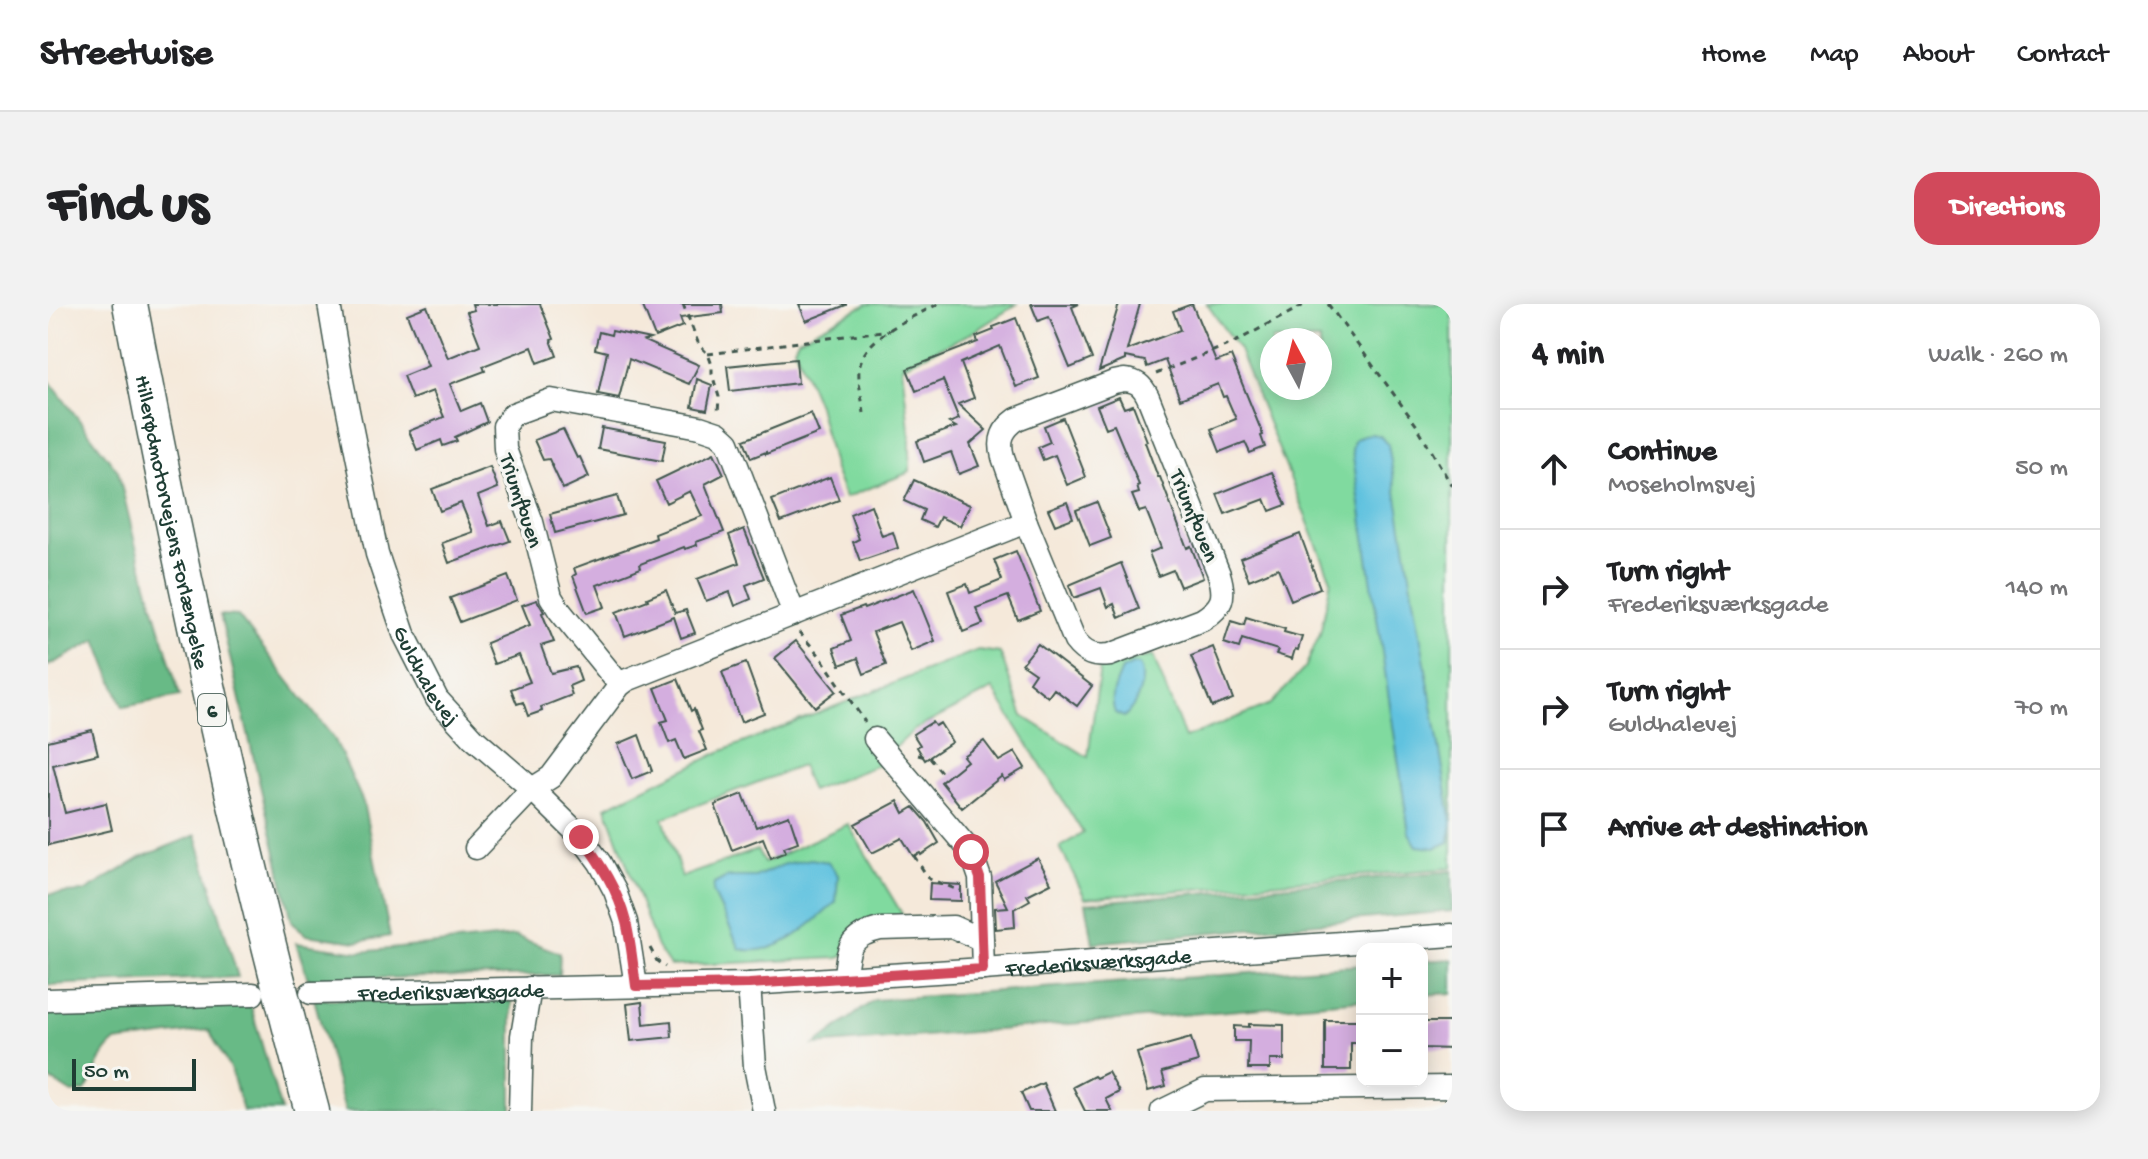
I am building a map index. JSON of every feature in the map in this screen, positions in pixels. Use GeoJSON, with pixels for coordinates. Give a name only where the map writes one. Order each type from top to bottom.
{"type":"FeatureCollection","features":[{"type":"Feature","properties":{"kind":"highway","name":"Hillerødmotorvejens Forlængelse"},"geometry":{"type":"LineString","coordinates":[[130,304],[218,735],[312,1111]]}},
{"type":"Feature","properties":{"kind":"street","name":"Guldhalevej"},"geometry":{"type":"LineString","coordinates":[[329,304],[377,554],[404,634],[437,699],[473,738],[581,837],[600,863],[626,922],[636,986]]}},
{"type":"Feature","properties":{"kind":"street","name":"Triumfbuen"},"geometry":{"type":"LineString","coordinates":[[1135,381],[1144,387],[1219,574],[1223,586],[1222,598],[1216,611],[1202,620],[1110,655],[1090,655],[1075,641],[1026,522],[1000,447],[1007,427],[1017,419],[1114,382],[1135,381]]}},
{"type":"Feature","properties":{"kind":"street","name":"Triumfbuen"},"geometry":{"type":"LineString","coordinates":[[620,685],[551,597],[532,522],[505,449],[504,426],[513,414],[551,400],[714,432]]}},
{"type":"Feature","properties":{"kind":"street"},"geometry":{"type":"LineString","coordinates":[[714,432],[728,442],[790,615]]}},
{"type":"Feature","properties":{"kind":"street"},"geometry":{"type":"LineString","coordinates":[[476,848],[532,789],[551,777],[620,685],[634,676],[1026,522]]}},
{"type":"Feature","properties":{"kind":"street"},"geometry":{"type":"LineString","coordinates":[[875,739],[971,852],[980,878],[983,969]]}},
{"type":"Feature","properties":{"kind":"street"},"geometry":{"type":"LineString","coordinates":[[845,978],[848,948],[857,938],[871,931],[953,927],[982,940]]}},
{"type":"Feature","properties":{"kind":"street","name":"Frederiksværksgade"},"geometry":{"type":"LineString","coordinates":[[311,993],[749,984],[1452,935]]}},
{"type":"Feature","properties":{"kind":"street"},"geometry":{"type":"LineString","coordinates":[[749,984],[754,1053],[764,1111]]}},
{"type":"Feature","properties":{"kind":"street"},"geometry":{"type":"LineString","coordinates":[[520,1111],[522,1036],[530,988]]}},
{"type":"Feature","properties":{"kind":"street"},"geometry":{"type":"LineString","coordinates":[[48,1000],[253,994]]}},
{"type":"Feature","properties":{"kind":"street"},"geometry":{"type":"LineString","coordinates":[[1162,1111],[1205,1090],[1452,1087]]}},
{"type":"Feature","properties":{"kind":"path"},"geometry":{"type":"LineString","coordinates":[[683,304],[699,345],[708,354],[719,397],[714,432]]}},
{"type":"Feature","properties":{"kind":"path"},"geometry":{"type":"LineString","coordinates":[[864,413],[859,372],[861,360],[874,341],[938,304]]}},
{"type":"Feature","properties":{"kind":"path"},"geometry":{"type":"LineString","coordinates":[[1144,387],[1150,376],[1233,343],[1306,304]]}},
{"type":"Feature","properties":{"kind":"path"},"geometry":{"type":"LineString","coordinates":[[1328,304],[1417,426],[1452,486]]}},
{"type":"Feature","properties":{"kind":"path"},"geometry":{"type":"LineString","coordinates":[[708,354],[890,330]]}},
{"type":"Feature","properties":{"kind":"path"},"geometry":{"type":"LineString","coordinates":[[790,615],[859,711],[875,739]]}},
{"type":"Feature","properties":{"kind":"path"},"geometry":{"type":"LineString","coordinates":[[918,755],[930,758],[944,776]]}},
{"type":"Feature","properties":{"kind":"path"},"geometry":{"type":"LineString","coordinates":[[914,856],[929,879],[965,892]]}},
{"type":"Feature","properties":{"kind":"green space"},"geometry":{"type":"Polygon","coordinates":[[[867,304],[1017,304],[973,332],[902,366],[910,437],[910,472],[845,498],[834,470],[818,405],[794,347],[798,339],[867,304]]]}},
{"type":"Feature","properties":{"kind":"green space"},"geometry":{"type":"Polygon","coordinates":[[[1207,304],[1452,304],[1452,868],[1085,898],[1060,847],[1083,833],[993,689],[914,730],[876,766],[811,791],[801,766],[663,818],[682,877],[757,850],[764,863],[848,824],[905,919],[839,958],[670,966],[657,947],[606,807],[722,751],[978,650],[1000,653],[1023,716],[1088,757],[1100,667],[1153,656],[1185,738],[1271,704],[1305,668],[1320,634],[1331,580],[1239,350],[1207,304]]]}},
{"type":"Feature","properties":{"kind":"green space"},"geometry":{"type":"Polygon","coordinates":[[[48,379],[118,471],[135,543],[180,696],[123,707],[97,640],[48,666],[48,379]]]}},
{"type":"Feature","properties":{"kind":"green space"},"geometry":{"type":"Polygon","coordinates":[[[220,615],[238,616],[335,740],[363,802],[390,936],[357,942],[306,935],[292,921],[220,615]]]}},
{"type":"Feature","properties":{"kind":"green space"},"geometry":{"type":"Polygon","coordinates":[[[196,835],[238,977],[48,985],[48,894],[84,892],[144,856],[196,835]]]}},
{"type":"Feature","properties":{"kind":"green space"},"geometry":{"type":"Polygon","coordinates":[[[1452,871],[1452,911],[1093,943],[1086,903],[1452,871]]]}},
{"type":"Feature","properties":{"kind":"green space"},"geometry":{"type":"Polygon","coordinates":[[[515,936],[560,953],[559,975],[308,979],[296,943],[360,952],[515,936]]]}},
{"type":"Feature","properties":{"kind":"green space"},"geometry":{"type":"Polygon","coordinates":[[[1452,959],[1452,993],[1428,995],[1428,961],[1452,959]]]}},
{"type":"Feature","properties":{"kind":"green space"},"geometry":{"type":"Polygon","coordinates":[[[1356,965],[1356,1000],[815,1045],[874,1000],[1356,965]]]}},
{"type":"Feature","properties":{"kind":"green space"},"geometry":{"type":"Polygon","coordinates":[[[314,999],[512,1001],[512,1111],[345,1111],[314,999]]]}},
{"type":"Feature","properties":{"kind":"green space"},"geometry":{"type":"Polygon","coordinates":[[[250,1003],[281,1111],[243,1111],[231,1071],[209,1030],[115,1042],[101,1059],[85,1091],[72,1093],[48,1078],[48,1011],[250,1003]]]}},
{"type":"Feature","properties":{"kind":"water"},"geometry":{"type":"Polygon","coordinates":[[[1372,434],[1380,436],[1388,444],[1452,823],[1449,842],[1435,848],[1417,846],[1409,833],[1352,450],[1354,440],[1372,434]]]}},
{"type":"Feature","properties":{"kind":"water"},"geometry":{"type":"Polygon","coordinates":[[[1139,665],[1141,685],[1133,706],[1124,717],[1115,713],[1113,696],[1122,670],[1139,665]]]}},
{"type":"Feature","properties":{"kind":"water"},"geometry":{"type":"Polygon","coordinates":[[[811,859],[828,862],[838,875],[836,902],[780,944],[754,951],[740,949],[713,892],[714,884],[727,877],[755,877],[785,864],[811,859]]]}},
{"type":"Feature","properties":{"kind":"building"},"geometry":{"type":"Polygon","coordinates":[[[472,304],[540,304],[554,339],[551,340],[557,356],[538,363],[532,347],[483,366],[485,371],[450,384],[461,411],[480,403],[487,422],[455,437],[457,441],[443,446],[441,440],[417,450],[409,431],[444,417],[433,391],[412,399],[403,376],[428,366],[407,314],[427,306],[448,358],[480,345],[467,312],[474,310],[472,304]]]}},
{"type":"Feature","properties":{"kind":"building"},"geometry":{"type":"Polygon","coordinates":[[[642,304],[722,304],[723,313],[680,318],[683,326],[655,337],[642,304]]]}},
{"type":"Feature","properties":{"kind":"building"},"geometry":{"type":"Polygon","coordinates":[[[799,304],[846,304],[846,305],[806,321],[799,304]]]}},
{"type":"Feature","properties":{"kind":"building"},"geometry":{"type":"Polygon","coordinates":[[[1031,304],[1079,304],[1072,307],[1092,359],[1070,368],[1049,317],[1038,321],[1031,304]]]}},
{"type":"Feature","properties":{"kind":"building"},"geometry":{"type":"Polygon","coordinates":[[[1119,304],[1140,304],[1127,350],[1180,330],[1173,311],[1192,304],[1216,362],[1231,356],[1265,447],[1250,453],[1245,442],[1220,452],[1211,429],[1236,419],[1218,384],[1180,399],[1165,360],[1147,367],[1145,361],[1125,357],[1125,360],[1099,371],[1119,304]]]}},
{"type":"Feature","properties":{"kind":"building"},"geometry":{"type":"Polygon","coordinates":[[[1016,318],[1039,378],[1016,387],[1000,346],[961,363],[974,398],[958,404],[986,430],[970,444],[979,466],[959,474],[951,452],[924,462],[917,441],[956,427],[949,423],[959,419],[943,380],[916,391],[907,369],[978,342],[976,337],[1016,318]]]}},
{"type":"Feature","properties":{"kind":"building"},"geometry":{"type":"Polygon","coordinates":[[[612,331],[650,339],[644,341],[699,365],[689,384],[629,359],[619,398],[598,394],[607,352],[595,349],[599,332],[611,335],[612,331]]]}},
{"type":"Feature","properties":{"kind":"building"},"geometry":{"type":"Polygon","coordinates":[[[796,359],[798,383],[730,391],[727,366],[796,359]]]}},
{"type":"Feature","properties":{"kind":"building"},"geometry":{"type":"Polygon","coordinates":[[[697,379],[712,385],[707,410],[692,407],[697,379]]]}},
{"type":"Feature","properties":{"kind":"building"},"geometry":{"type":"Polygon","coordinates":[[[1119,397],[1124,408],[1133,405],[1158,477],[1187,548],[1191,546],[1203,578],[1180,587],[1173,570],[1158,576],[1149,553],[1161,548],[1146,510],[1139,512],[1132,495],[1139,493],[1139,485],[1114,425],[1106,428],[1097,406],[1119,397]]]}},
{"type":"Feature","properties":{"kind":"building"},"geometry":{"type":"Polygon","coordinates":[[[811,413],[819,433],[751,458],[744,440],[811,413]]]}},
{"type":"Feature","properties":{"kind":"building"},"geometry":{"type":"Polygon","coordinates":[[[1063,418],[1086,477],[1067,485],[1055,455],[1043,460],[1038,447],[1050,442],[1044,426],[1063,418]]]}},
{"type":"Feature","properties":{"kind":"building"},"geometry":{"type":"Polygon","coordinates":[[[602,428],[666,440],[662,461],[598,449],[602,428]]]}},
{"type":"Feature","properties":{"kind":"building"},"geometry":{"type":"Polygon","coordinates":[[[563,429],[589,477],[563,489],[549,459],[543,460],[534,440],[563,429]]]}},
{"type":"Feature","properties":{"kind":"building"},"geometry":{"type":"Polygon","coordinates":[[[714,453],[724,474],[705,484],[724,532],[696,542],[697,545],[640,564],[641,568],[597,585],[605,607],[587,613],[573,576],[576,574],[574,568],[656,538],[655,534],[702,516],[690,491],[666,503],[656,481],[714,453]]]}},
{"type":"Feature","properties":{"kind":"building"},"geometry":{"type":"Polygon","coordinates":[[[490,467],[498,488],[478,496],[489,526],[502,521],[510,541],[449,563],[442,543],[473,532],[461,503],[440,511],[432,489],[490,467]]]}},
{"type":"Feature","properties":{"kind":"building"},"geometry":{"type":"Polygon","coordinates":[[[1272,472],[1286,505],[1270,511],[1265,499],[1225,514],[1217,494],[1272,472]]]}},
{"type":"Feature","properties":{"kind":"building"},"geometry":{"type":"Polygon","coordinates":[[[830,477],[839,500],[781,522],[772,500],[830,477]]]}},
{"type":"Feature","properties":{"kind":"building"},"geometry":{"type":"Polygon","coordinates":[[[914,480],[970,505],[960,526],[940,517],[935,527],[920,520],[924,510],[904,501],[914,480]]]}},
{"type":"Feature","properties":{"kind":"building"},"geometry":{"type":"Polygon","coordinates":[[[617,496],[623,515],[555,533],[550,514],[617,496]]]}},
{"type":"Feature","properties":{"kind":"building"},"geometry":{"type":"Polygon","coordinates":[[[1067,502],[1073,518],[1055,525],[1048,509],[1067,502]]]}},
{"type":"Feature","properties":{"kind":"building"},"geometry":{"type":"Polygon","coordinates":[[[1097,502],[1111,538],[1090,546],[1076,510],[1097,502]]]}},
{"type":"Feature","properties":{"kind":"building"},"geometry":{"type":"Polygon","coordinates":[[[871,505],[882,536],[893,532],[898,548],[860,561],[853,542],[859,539],[850,514],[871,505]]]}},
{"type":"Feature","properties":{"kind":"building"},"geometry":{"type":"Polygon","coordinates":[[[744,529],[764,578],[746,585],[751,599],[735,606],[730,592],[706,601],[697,579],[739,563],[729,535],[744,529]]]}},
{"type":"Feature","properties":{"kind":"building"},"geometry":{"type":"Polygon","coordinates":[[[1300,534],[1320,588],[1291,600],[1278,568],[1249,580],[1240,558],[1300,534]]]}},
{"type":"Feature","properties":{"kind":"building"},"geometry":{"type":"Polygon","coordinates":[[[1016,551],[1040,611],[1018,620],[1008,596],[976,608],[983,624],[963,632],[948,591],[967,584],[970,593],[1002,580],[994,560],[1016,551]]]}},
{"type":"Feature","properties":{"kind":"building"},"geometry":{"type":"Polygon","coordinates":[[[1121,563],[1139,609],[1119,618],[1114,604],[1108,607],[1101,588],[1074,598],[1069,585],[1121,563]]]}},
{"type":"Feature","properties":{"kind":"building"},"geometry":{"type":"Polygon","coordinates":[[[508,576],[517,600],[460,622],[450,598],[508,576]]]}},
{"type":"Feature","properties":{"kind":"building"},"geometry":{"type":"Polygon","coordinates":[[[914,589],[935,641],[911,651],[899,622],[873,632],[886,665],[864,674],[858,658],[840,665],[834,648],[851,641],[841,615],[914,589]]]}},
{"type":"Feature","properties":{"kind":"building"},"geometry":{"type":"Polygon","coordinates":[[[666,590],[675,613],[686,610],[695,633],[681,638],[674,617],[625,636],[616,612],[666,590]]]}},
{"type":"Feature","properties":{"kind":"building"},"geometry":{"type":"Polygon","coordinates":[[[537,600],[554,642],[541,646],[551,673],[576,667],[581,681],[569,686],[572,695],[541,707],[542,711],[528,716],[523,702],[517,704],[511,689],[530,682],[519,655],[494,664],[486,643],[530,625],[522,605],[537,600]]]}},
{"type":"Feature","properties":{"kind":"building"},"geometry":{"type":"Polygon","coordinates":[[[1246,617],[1302,637],[1292,659],[1276,654],[1278,650],[1242,639],[1239,648],[1224,643],[1231,621],[1244,625],[1246,617]]]}},
{"type":"Feature","properties":{"kind":"building"},"geometry":{"type":"Polygon","coordinates":[[[796,641],[836,691],[815,707],[775,658],[796,641]]]}},
{"type":"Feature","properties":{"kind":"building"},"geometry":{"type":"Polygon","coordinates":[[[1038,644],[1092,686],[1077,706],[1054,689],[1048,697],[1029,682],[1035,673],[1022,664],[1038,644]]]}},
{"type":"Feature","properties":{"kind":"building"},"geometry":{"type":"Polygon","coordinates":[[[1213,647],[1233,699],[1212,707],[1191,656],[1213,647]]]}},
{"type":"Feature","properties":{"kind":"building"},"geometry":{"type":"Polygon","coordinates":[[[746,663],[764,713],[741,722],[722,672],[746,663]]]}},
{"type":"Feature","properties":{"kind":"building"},"geometry":{"type":"Polygon","coordinates":[[[678,679],[691,711],[694,709],[707,750],[684,759],[676,740],[669,743],[661,722],[668,720],[655,688],[678,679]]]}},
{"type":"Feature","properties":{"kind":"building"},"geometry":{"type":"Polygon","coordinates":[[[932,722],[935,726],[940,723],[952,742],[925,760],[913,734],[932,722]]]}},
{"type":"Feature","properties":{"kind":"building"},"geometry":{"type":"Polygon","coordinates":[[[92,730],[98,754],[53,765],[65,813],[106,803],[112,830],[48,845],[48,741],[92,730]]]}},
{"type":"Feature","properties":{"kind":"building"},"geometry":{"type":"Polygon","coordinates":[[[639,735],[652,771],[632,779],[618,744],[639,735]]]}},
{"type":"Feature","properties":{"kind":"building"},"geometry":{"type":"Polygon","coordinates":[[[984,741],[999,761],[1015,752],[1025,768],[1004,780],[1002,776],[962,808],[941,782],[967,761],[963,756],[984,741]]]}},
{"type":"Feature","properties":{"kind":"building"},"geometry":{"type":"Polygon","coordinates":[[[743,794],[756,827],[789,815],[798,842],[784,847],[786,852],[771,858],[763,838],[732,850],[715,805],[743,794]]]}},
{"type":"Feature","properties":{"kind":"building"},"geometry":{"type":"Polygon","coordinates":[[[898,801],[904,813],[914,807],[939,843],[921,855],[913,856],[902,838],[872,853],[855,824],[898,801]]]}},
{"type":"Feature","properties":{"kind":"building"},"geometry":{"type":"Polygon","coordinates":[[[1038,858],[1051,883],[1027,895],[1030,900],[1014,909],[1015,927],[996,929],[995,908],[1008,907],[995,881],[1038,858]]]}},
{"type":"Feature","properties":{"kind":"building"},"geometry":{"type":"Polygon","coordinates":[[[930,883],[961,885],[961,901],[929,900],[930,883]]]}},
{"type":"Feature","properties":{"kind":"building"},"geometry":{"type":"Polygon","coordinates":[[[642,1002],[644,1024],[671,1021],[672,1037],[631,1041],[627,1004],[642,1002]]]}},
{"type":"Feature","properties":{"kind":"building"},"geometry":{"type":"Polygon","coordinates":[[[1325,1020],[1356,1020],[1356,1043],[1351,1043],[1351,1070],[1325,1070],[1325,1020]]]}},
{"type":"Feature","properties":{"kind":"building"},"geometry":{"type":"Polygon","coordinates":[[[1428,1022],[1452,1022],[1452,1049],[1428,1048],[1428,1022]]]}},
{"type":"Feature","properties":{"kind":"building"},"geometry":{"type":"Polygon","coordinates":[[[1249,1024],[1284,1025],[1284,1060],[1270,1060],[1270,1069],[1248,1069],[1249,1041],[1234,1041],[1234,1026],[1249,1027],[1249,1024]]]}},
{"type":"Feature","properties":{"kind":"building"},"geometry":{"type":"Polygon","coordinates":[[[1191,1038],[1198,1062],[1162,1072],[1166,1086],[1148,1091],[1137,1053],[1191,1038]]]}},
{"type":"Feature","properties":{"kind":"building"},"geometry":{"type":"Polygon","coordinates":[[[1108,1072],[1119,1092],[1106,1099],[1112,1111],[1085,1111],[1073,1087],[1108,1072]]]}},
{"type":"Feature","properties":{"kind":"building"},"geometry":{"type":"Polygon","coordinates":[[[1043,1083],[1055,1111],[1029,1111],[1021,1093],[1043,1083]]]}},
{"type":"Feature","properties":{"kind":"route"},"geometry":{"type":"LineString","coordinates":[[581,837],[615,891],[626,922],[636,986],[749,984],[983,969],[980,878],[971,852]]}}]}
